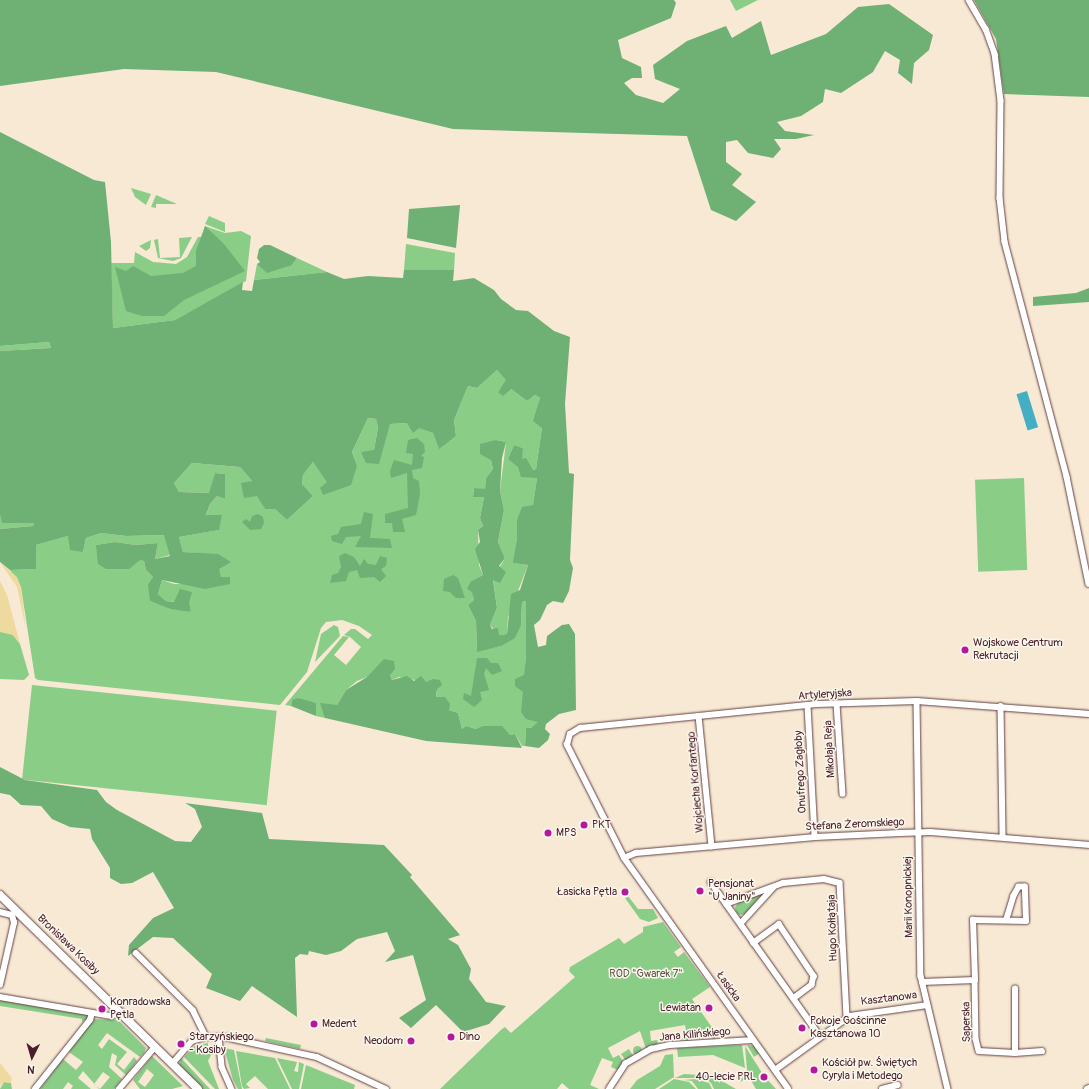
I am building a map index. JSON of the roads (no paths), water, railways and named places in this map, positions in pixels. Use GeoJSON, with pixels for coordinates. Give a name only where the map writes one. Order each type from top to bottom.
{"type":"FeatureCollection","features":[{"type":"Feature","properties":{"kind":"street"},"geometry":{"type":"LineString","coordinates":[[969,0],[986,29],[995,54],[1001,101],[1000,198],[1005,242],[1067,477],[1089,584]]}},
{"type":"Feature","properties":{"kind":"street","name":"Artyleryjska"},"geometry":{"type":"LineString","coordinates":[[624,858],[567,745],[568,740],[574,730],[580,728],[808,706],[917,701],[1001,706],[1089,714]]}},
{"type":"Feature","properties":{"kind":"street","name":"Marii Konopnickiej"},"geometry":{"type":"LineString","coordinates":[[917,701],[918,832],[922,982],[948,1089]]}},
{"type":"Feature","properties":{"kind":"street","name":"Mikołaja Reja"},"geometry":{"type":"LineString","coordinates":[[837,704],[843,794]]}},
{"type":"Feature","properties":{"kind":"street","name":"Onufrego Zagłoby"},"geometry":{"type":"LineString","coordinates":[[808,706],[815,837]]}},
{"type":"Feature","properties":{"kind":"street"},"geometry":{"type":"LineString","coordinates":[[1001,706],[1003,837]]}},
{"type":"Feature","properties":{"kind":"street","name":"Wojciecha Korfantego"},"geometry":{"type":"LineString","coordinates":[[699,716],[712,846]]}},
{"type":"Feature","properties":{"kind":"street","name":"Stefana Żeromskiego"},"geometry":{"type":"LineString","coordinates":[[624,858],[636,853],[712,846],[815,837],[918,832],[1003,837],[1089,845]]}},
{"type":"Feature","properties":{"kind":"street","name":"Łasicka"},"geometry":{"type":"LineString","coordinates":[[624,858],[788,1089]]}},
{"type":"Feature","properties":{"kind":"street","name":"Hugo Kołłątaja"},"geometry":{"type":"LineString","coordinates":[[726,904],[783,883],[824,879],[840,883],[847,1017]]}},
{"type":"Feature","properties":{"kind":"street"},"geometry":{"type":"LineString","coordinates":[[711,882],[741,923],[753,943],[795,998],[820,1036]]}},
{"type":"Feature","properties":{"kind":"street"},"geometry":{"type":"LineString","coordinates":[[741,923],[773,887]]}},
{"type":"Feature","properties":{"kind":"street","name":"Saperska"},"geometry":{"type":"LineString","coordinates":[[1007,919],[1014,896],[1019,887],[1025,887],[1026,921],[1007,919],[973,920],[976,1047],[983,1053],[1042,1051]]}},
{"type":"Feature","properties":{"kind":"street","name":"Bronisława Kosiby"},"geometry":{"type":"LineString","coordinates":[[0,895],[14,912],[121,1012],[198,1089]]}},
{"type":"Feature","properties":{"kind":"street"},"geometry":{"type":"LineString","coordinates":[[0,912],[14,912],[14,923],[0,985]]}},
{"type":"Feature","properties":{"kind":"street"},"geometry":{"type":"LineString","coordinates":[[753,943],[779,924],[814,976],[812,985],[795,998]]}},
{"type":"Feature","properties":{"kind":"street"},"geometry":{"type":"LineString","coordinates":[[136,952],[193,1010],[206,1037]]}},
{"type":"Feature","properties":{"kind":"street"},"geometry":{"type":"LineString","coordinates":[[922,982],[975,980]]}},
{"type":"Feature","properties":{"kind":"street"},"geometry":{"type":"LineString","coordinates":[[1015,989],[1015,1053]]}},
{"type":"Feature","properties":{"kind":"street"},"geometry":{"type":"LineString","coordinates":[[0,997],[116,1016],[121,1012]]}},
{"type":"Feature","properties":{"kind":"street","name":"Kasztanowa"},"geometry":{"type":"LineString","coordinates":[[775,1070],[847,1017],[862,1013],[927,1005]]}},
{"type":"Feature","properties":{"kind":"street"},"geometry":{"type":"LineString","coordinates":[[35,1089],[90,1020],[92,1013]]}},
{"type":"Feature","properties":{"kind":"street"},"geometry":{"type":"LineString","coordinates":[[219,1036],[222,1067],[232,1089]]}},
{"type":"Feature","properties":{"kind":"street"},"geometry":{"type":"LineString","coordinates":[[172,1064],[187,1045],[206,1037],[219,1036],[317,1057],[386,1089]]}},
{"type":"Feature","properties":{"kind":"street","name":"Jana Kilińskiego"},"geometry":{"type":"LineString","coordinates":[[609,1089],[625,1064],[651,1049],[670,1045],[753,1040]]}},
{"type":"Feature","properties":{"kind":"street"},"geometry":{"type":"LineString","coordinates":[[119,1089],[155,1047]]}},
{"type":"Feature","properties":{"kind":"street"},"geometry":{"type":"LineString","coordinates":[[882,1089],[898,1085]]}},
{"type":"Feature","properties":{"kind":"water"},"geometry":{"type":"Polygon","coordinates":[[[1027,391],[1038,427],[1028,431],[1016,394],[1027,391]]]}},
{"type":"Feature","properties":{"kind":"place","name":"Wojskowe Centrum Rekrutacji"},"geometry":{"type":"Point","coordinates":[965,650]}},
{"type":"Feature","properties":{"kind":"place","name":"PKT"},"geometry":{"type":"Point","coordinates":[584,825]}},
{"type":"Feature","properties":{"kind":"place","name":"MPS"},"geometry":{"type":"Point","coordinates":[548,833]}},
{"type":"Feature","properties":{"kind":"place","name":"Pensjonat \"U Janiny\""},"geometry":{"type":"Point","coordinates":[700,891]}},
{"type":"Feature","properties":{"kind":"place","name":"Łasicka Pętla"},"geometry":{"type":"Point","coordinates":[625,892]}},
{"type":"Feature","properties":{"kind":"place","name":"Lewiatan"},"geometry":{"type":"Point","coordinates":[709,1008]}},
{"type":"Feature","properties":{"kind":"place","name":"Konradowska Pętla"},"geometry":{"type":"Point","coordinates":[102,1009]}},
{"type":"Feature","properties":{"kind":"place","name":"Medent"},"geometry":{"type":"Point","coordinates":[314,1024]}},
{"type":"Feature","properties":{"kind":"place","name":"Pokoje Gościnne Kasztanowa 10"},"geometry":{"type":"Point","coordinates":[802,1028]}},
{"type":"Feature","properties":{"kind":"place","name":"Dino"},"geometry":{"type":"Point","coordinates":[451,1037]}},
{"type":"Feature","properties":{"kind":"place","name":"Neodom"},"geometry":{"type":"Point","coordinates":[411,1041]}},
{"type":"Feature","properties":{"kind":"place","name":"Starzyńskiego - Kosiby"},"geometry":{"type":"Point","coordinates":[181,1044]}},
{"type":"Feature","properties":{"kind":"place","name":"Kościół pw. Świętych Cyryla i Metodego"},"geometry":{"type":"Point","coordinates":[814,1070]}},
{"type":"Feature","properties":{"kind":"place","name":"40-lecie PRL"},"geometry":{"type":"Point","coordinates":[764,1077]}},
{"type":"Feature","properties":{"kind":"park label","name":"ROD \"Gwarek 7\""},"geometry":{"type":"Point","coordinates":[646,974]}}]}
